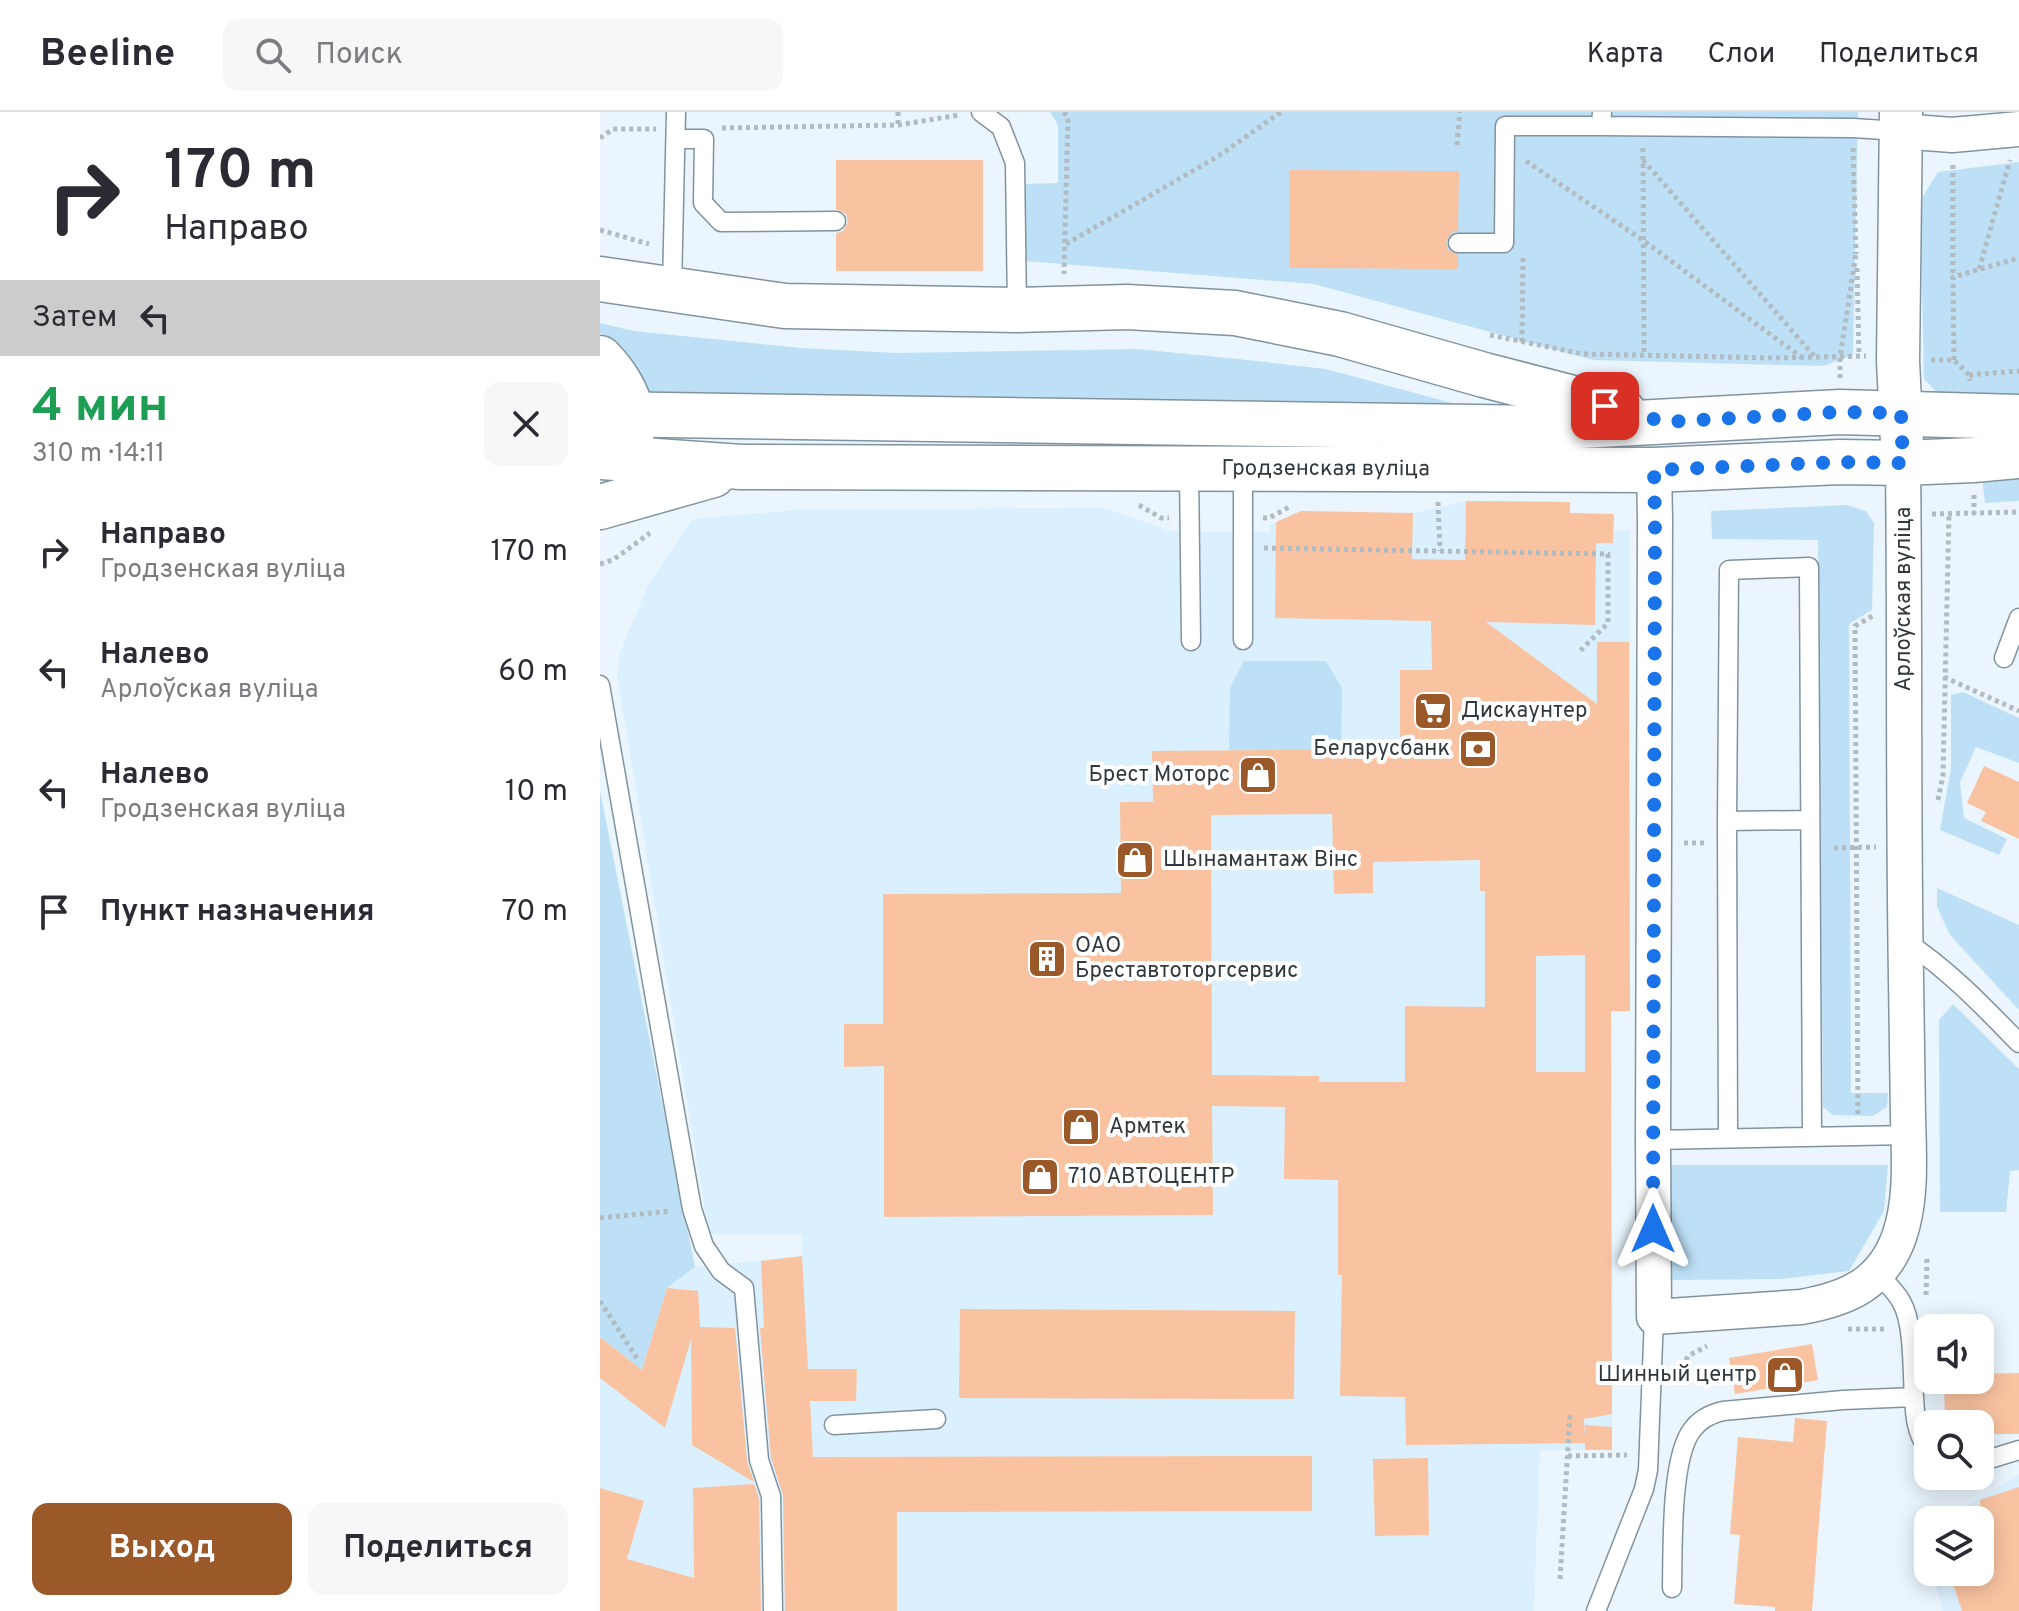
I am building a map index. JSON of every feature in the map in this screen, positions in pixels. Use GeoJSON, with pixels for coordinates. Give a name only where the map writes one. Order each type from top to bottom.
{"type":"FeatureCollection","features":[{"type":"Feature","properties":{"kind":"main road","name":"Гродзенская вуліца"},"geometry":{"type":"LineString","coordinates":[[600,279],[785,306],[1017,310],[1127,307],[1235,313],[1340,334],[1665,422]]}},
{"type":"Feature","properties":{"kind":"main road","name":"Гродзенская вуліца"},"geometry":{"type":"LineString","coordinates":[[600,358],[612,370],[622,389],[616,414],[615,458],[741,467],[1654,470],[1840,462],[1903,463],[2019,456]]}},
{"type":"Feature","properties":{"kind":"main road","name":"Гродзенская вуліца"},"geometry":{"type":"LineString","coordinates":[[616,414],[1542,428],[1840,412],[2019,417]]}},
{"type":"Feature","properties":{"kind":"main road"},"geometry":{"type":"LineString","coordinates":[[600,507],[741,467]]}},
{"type":"Feature","properties":{"kind":"street"},"geometry":{"type":"LineString","coordinates":[[1901,122],[1952,135],[2016,141]]}},
{"type":"Feature","properties":{"kind":"street","name":"Арлоўская вуліца"},"geometry":{"type":"LineString","coordinates":[[1878,1274],[1898,1240],[1907,1198],[1903,463],[1898,361],[1901,122]]}},
{"type":"Feature","properties":{"kind":"street"},"geometry":{"type":"LineString","coordinates":[[1654,470],[1654,1317],[1770,1310],[1825,1303],[1845,1296],[1878,1274]]}},
{"type":"Feature","properties":{"kind":"lane"},"geometry":{"type":"LineString","coordinates":[[981,112],[1001,127],[1015,163],[1017,310]]}},
{"type":"Feature","properties":{"kind":"lane"},"geometry":{"type":"LineString","coordinates":[[1458,243],[1504,243],[1505,126],[1601,119],[1643,126],[1853,128],[1901,122]]}},
{"type":"Feature","properties":{"kind":"lane"},"geometry":{"type":"LineString","coordinates":[[672,288],[676,126],[704,139],[703,203],[721,222],[836,221]]}},
{"type":"Feature","properties":{"kind":"lane"},"geometry":{"type":"LineString","coordinates":[[1189,469],[1191,641]]}},
{"type":"Feature","properties":{"kind":"lane"},"geometry":{"type":"LineString","coordinates":[[1243,469],[1243,640]]}},
{"type":"Feature","properties":{"kind":"lane"},"geometry":{"type":"LineString","coordinates":[[1728,1138],[1729,570],[1809,567],[1812,1136]]}},
{"type":"Feature","properties":{"kind":"lane"},"geometry":{"type":"LineString","coordinates":[[2004,658],[2019,618]]}},
{"type":"Feature","properties":{"kind":"lane"},"geometry":{"type":"LineString","coordinates":[[600,685],[692,1209],[704,1246],[721,1271],[744,1288],[759,1460],[771,1496],[773,1611]]}},
{"type":"Feature","properties":{"kind":"lane"},"geometry":{"type":"LineString","coordinates":[[1727,821],[1810,820]]}},
{"type":"Feature","properties":{"kind":"lane"},"geometry":{"type":"LineString","coordinates":[[1905,941],[1932,958],[2019,1043]]}},
{"type":"Feature","properties":{"kind":"lane"},"geometry":{"type":"LineString","coordinates":[[1653,1140],[1908,1135]]}},
{"type":"Feature","properties":{"kind":"lane"},"geometry":{"type":"LineString","coordinates":[[1878,1274],[1892,1288],[1908,1318],[1915,1410]]}},
{"type":"Feature","properties":{"kind":"lane"},"geometry":{"type":"LineString","coordinates":[[1596,1611],[1644,1489],[1648,1470],[1654,1317]]}},
{"type":"Feature","properties":{"kind":"lane"},"geometry":{"type":"LineString","coordinates":[[1672,1588],[1679,1463],[1691,1431],[1702,1419],[1723,1411],[1914,1397]]}},
{"type":"Feature","properties":{"kind":"lane"},"geometry":{"type":"LineString","coordinates":[[834,1425],[936,1419]]}},
{"type":"Feature","properties":{"kind":"lane"},"geometry":{"type":"LineString","coordinates":[[1994,1458],[2019,1450]]}},
{"type":"Feature","properties":{"kind":"path"},"geometry":{"type":"LineString","coordinates":[[898,112],[898,125]]}},
{"type":"Feature","properties":{"kind":"path"},"geometry":{"type":"LineString","coordinates":[[1064,112],[1068,118],[1064,279]]}},
{"type":"Feature","properties":{"kind":"path"},"geometry":{"type":"LineString","coordinates":[[1066,244],[1217,157],[1281,112]]}},
{"type":"Feature","properties":{"kind":"path"},"geometry":{"type":"LineString","coordinates":[[1457,145],[1460,112]]}},
{"type":"Feature","properties":{"kind":"path"},"geometry":{"type":"LineString","coordinates":[[600,138],[613,129],[898,125],[960,115]]}},
{"type":"Feature","properties":{"kind":"path"},"geometry":{"type":"LineString","coordinates":[[1643,126],[1644,355]]}},
{"type":"Feature","properties":{"kind":"path"},"geometry":{"type":"LineString","coordinates":[[1853,128],[1859,355]]}},
{"type":"Feature","properties":{"kind":"path"},"geometry":{"type":"LineString","coordinates":[[1952,135],[1954,360]]}},
{"type":"Feature","properties":{"kind":"path"},"geometry":{"type":"LineString","coordinates":[[1979,269],[2016,141]]}},
{"type":"Feature","properties":{"kind":"path"},"geometry":{"type":"LineString","coordinates":[[1525,160],[1644,241],[1802,357]]}},
{"type":"Feature","properties":{"kind":"path"},"geometry":{"type":"LineString","coordinates":[[1643,160],[1816,357]]}},
{"type":"Feature","properties":{"kind":"path"},"geometry":{"type":"LineString","coordinates":[[1840,357],[1856,254]]}},
{"type":"Feature","properties":{"kind":"path"},"geometry":{"type":"LineString","coordinates":[[1953,277],[2019,258]]}},
{"type":"Feature","properties":{"kind":"path"},"geometry":{"type":"LineString","coordinates":[[1969,375],[2019,371]]}},
{"type":"Feature","properties":{"kind":"path"},"geometry":{"type":"LineString","coordinates":[[1438,497],[1440,551]]}},
{"type":"Feature","properties":{"kind":"path"},"geometry":{"type":"LineString","coordinates":[[1949,514],[2019,512]]}},
{"type":"Feature","properties":{"kind":"path"},"geometry":{"type":"LineString","coordinates":[[1243,547],[1608,554],[1608,623],[1579,652]]}},
{"type":"Feature","properties":{"kind":"path"},"geometry":{"type":"LineString","coordinates":[[1858,1114],[1855,626],[1879,612]]}},
{"type":"Feature","properties":{"kind":"path"},"geometry":{"type":"LineString","coordinates":[[1944,677],[2019,711]]}},
{"type":"Feature","properties":{"kind":"path"},"geometry":{"type":"LineString","coordinates":[[600,1218],[692,1209]]}},
{"type":"Feature","properties":{"kind":"path"},"geometry":{"type":"LineString","coordinates":[[600,1301],[638,1360]]}},
{"type":"Feature","properties":{"kind":"path"},"geometry":{"type":"LineString","coordinates":[[1560,1579],[1570,1413]]}},
{"type":"Feature","properties":{"kind":"path"},"geometry":{"type":"LineString","coordinates":[[1568,1456],[1629,1454]]}},
{"type":"Feature","properties":{"kind":"shaded area"},"geometry":{"type":"Polygon","coordinates":[[[1050,112],[1858,112],[1853,355],[1823,366],[1593,360],[1314,284],[1024,261],[1023,184],[1058,183],[1058,125],[1050,112]]]}},
{"type":"Feature","properties":{"kind":"shaded area"},"geometry":{"type":"Polygon","coordinates":[[[2019,162],[2019,403],[1946,402],[1924,379],[1920,201],[1938,172],[2019,162]]]}},
{"type":"Feature","properties":{"kind":"shaded area"},"geometry":{"type":"Polygon","coordinates":[[[600,323],[634,331],[800,348],[897,353],[1137,349],[1238,359],[1326,369],[1533,425],[645,397],[630,359],[618,344],[600,333],[600,323]]]}},
{"type":"Feature","properties":{"kind":"shaded area"},"geometry":{"type":"Polygon","coordinates":[[[2019,475],[2019,501],[1985,503],[1982,477],[2019,475]]]}},
{"type":"Feature","properties":{"kind":"shaded area"},"geometry":{"type":"Polygon","coordinates":[[[1466,501],[1570,502],[1570,513],[1614,514],[1613,531],[1630,530],[1630,1011],[1611,1012],[1612,1450],[1540,1450],[1534,1611],[600,1611],[600,1337],[642,1370],[667,1288],[695,1267],[802,1256],[802,1234],[709,1234],[617,675],[619,655],[648,585],[692,519],[796,510],[1105,508],[1168,530],[1269,532],[1270,525],[1301,511],[1413,513],[1466,501]]]}},
{"type":"Feature","properties":{"kind":"shaded area"},"geometry":{"type":"Polygon","coordinates":[[[1847,505],[1866,511],[1874,523],[1872,610],[1849,624],[1851,1093],[1888,1093],[1887,1107],[1873,1116],[1833,1115],[1823,1107],[1818,540],[1712,539],[1711,511],[1847,505]]]}},
{"type":"Feature","properties":{"kind":"shaded area"},"geometry":{"type":"Polygon","coordinates":[[[1244,661],[1326,661],[1342,688],[1341,750],[1229,750],[1230,688],[1244,661]]]}},
{"type":"Feature","properties":{"kind":"shaded area"},"geometry":{"type":"Polygon","coordinates":[[[1963,692],[2019,718],[2019,763],[1976,747],[1960,782],[1964,818],[2007,839],[1999,855],[1940,830],[1951,768],[1951,695],[1963,692]]]}},
{"type":"Feature","properties":{"kind":"shaded area"},"geometry":{"type":"Polygon","coordinates":[[[600,791],[695,1267],[667,1288],[642,1370],[600,1337],[600,791]]]}},
{"type":"Feature","properties":{"kind":"shaded area"},"geometry":{"type":"Polygon","coordinates":[[[1937,888],[2019,925],[2019,1010],[1950,935],[1937,907],[1937,888]]]}},
{"type":"Feature","properties":{"kind":"shaded area"},"geometry":{"type":"Polygon","coordinates":[[[1953,1004],[2019,1069],[2019,1170],[2010,1171],[2006,1212],[1940,1212],[1939,1020],[1953,1004]]]}},
{"type":"Feature","properties":{"kind":"shaded area"},"geometry":{"type":"Polygon","coordinates":[[[1670,1165],[1888,1165],[1884,1211],[1849,1271],[1781,1279],[1672,1280],[1670,1165]]]}},
{"type":"Feature","properties":{"kind":"shaded area"},"geometry":{"type":"Polygon","coordinates":[[[2019,1474],[2019,1611],[1943,1611],[1936,1586],[1994,1586],[1994,1506],[1968,1506],[2019,1474]]]}},
{"type":"Feature","properties":{"kind":"building"},"geometry":{"type":"Polygon","coordinates":[[[836,160],[983,160],[983,271],[836,271],[836,233],[843,231],[848,222],[846,214],[836,209],[836,160]]]}},
{"type":"Feature","properties":{"kind":"building"},"geometry":{"type":"Polygon","coordinates":[[[1289,170],[1459,171],[1458,231],[1451,233],[1446,242],[1448,250],[1458,255],[1458,269],[1289,268],[1289,170]]]}},
{"type":"Feature","properties":{"kind":"building"},"geometry":{"type":"Polygon","coordinates":[[[1466,501],[1570,502],[1570,513],[1614,514],[1613,543],[1596,543],[1595,625],[1486,622],[1597,704],[1597,642],[1629,642],[1630,1011],[1611,1011],[1612,1414],[1584,1419],[1585,1438],[1585,1425],[1612,1427],[1612,1450],[1585,1450],[1585,1443],[1406,1445],[1405,1397],[1340,1396],[1342,1275],[1338,1275],[1338,1180],[1284,1179],[1285,1107],[1212,1106],[1213,1215],[884,1217],[884,1066],[844,1067],[844,1024],[883,1024],[883,894],[1121,893],[1120,802],[1153,802],[1152,751],[1400,749],[1400,670],[1432,670],[1431,621],[1275,618],[1276,522],[1301,511],[1413,513],[1412,559],[1465,560],[1466,501]],[[1332,814],[1211,815],[1212,1075],[1319,1076],[1319,1082],[1405,1082],[1405,1006],[1485,1007],[1485,891],[1480,891],[1480,860],[1373,862],[1373,893],[1334,894],[1332,814]],[[1585,955],[1536,956],[1536,1072],[1585,1072],[1585,955]]]}},
{"type":"Feature","properties":{"kind":"building"},"geometry":{"type":"Polygon","coordinates":[[[1984,766],[2019,782],[2019,839],[1981,821],[1986,812],[1967,803],[1984,766]]]}},
{"type":"Feature","properties":{"kind":"building"},"geometry":{"type":"Polygon","coordinates":[[[802,1256],[808,1369],[857,1369],[856,1401],[810,1401],[813,1457],[1312,1456],[1312,1511],[897,1512],[897,1611],[785,1611],[783,1495],[771,1458],[760,1328],[764,1328],[761,1261],[802,1256]]]}},
{"type":"Feature","properties":{"kind":"building"},"geometry":{"type":"Polygon","coordinates":[[[667,1288],[698,1291],[700,1327],[735,1328],[747,1461],[754,1482],[692,1445],[691,1339],[665,1428],[600,1378],[600,1337],[642,1370],[667,1288]]]}},
{"type":"Feature","properties":{"kind":"building"},"geometry":{"type":"Polygon","coordinates":[[[960,1309],[1295,1311],[1294,1399],[959,1398],[960,1309]]]}},
{"type":"Feature","properties":{"kind":"building"},"geometry":{"type":"Polygon","coordinates":[[[1812,1344],[1818,1380],[1735,1394],[1729,1358],[1812,1344]]]}},
{"type":"Feature","properties":{"kind":"building"},"geometry":{"type":"Polygon","coordinates":[[[2019,1373],[2019,1434],[1994,1434],[1994,1410],[1945,1410],[1944,1394],[1994,1394],[1994,1374],[2019,1373]]]}},
{"type":"Feature","properties":{"kind":"building"},"geometry":{"type":"Polygon","coordinates":[[[1795,1418],[1827,1421],[1812,1611],[1775,1611],[1775,1607],[1734,1604],[1740,1535],[1730,1534],[1738,1437],[1793,1442],[1795,1418]]]}},
{"type":"Feature","properties":{"kind":"building"},"geometry":{"type":"Polygon","coordinates":[[[1428,1458],[1429,1535],[1375,1536],[1373,1459],[1428,1458]]]}},
{"type":"Feature","properties":{"kind":"building"},"geometry":{"type":"Polygon","coordinates":[[[754,1484],[759,1498],[761,1611],[600,1611],[600,1488],[644,1501],[627,1559],[694,1578],[693,1488],[754,1484]]]}},
{"type":"Feature","properties":{"kind":"building"},"geometry":{"type":"Polygon","coordinates":[[[2019,1487],[2019,1611],[1962,1611],[1954,1586],[1994,1586],[1994,1506],[1980,1506],[1980,1500],[2019,1487]]]}},
{"type":"Feature","properties":{"kind":"place","name":"Дискаунтер"},"geometry":{"type":"Point","coordinates":[1433,711]}},
{"type":"Feature","properties":{"kind":"place","name":"Беларусбанк"},"geometry":{"type":"Point","coordinates":[1478,749]}},
{"type":"Feature","properties":{"kind":"place","name":"Брест Моторс"},"geometry":{"type":"Point","coordinates":[1258,775]}},
{"type":"Feature","properties":{"kind":"place","name":"Шынамантаж Вінс"},"geometry":{"type":"Point","coordinates":[1135,860]}},
{"type":"Feature","properties":{"kind":"place","name":"ОАО Бреставтоторгсервис"},"geometry":{"type":"Point","coordinates":[1047,959]}},
{"type":"Feature","properties":{"kind":"place","name":"Армтек"},"geometry":{"type":"Point","coordinates":[1081,1127]}},
{"type":"Feature","properties":{"kind":"place","name":"710 АВТОЦЕНТР"},"geometry":{"type":"Point","coordinates":[1040,1177]}},
{"type":"Feature","properties":{"kind":"place","name":"Шинный центр"},"geometry":{"type":"Point","coordinates":[1785,1375]}},
{"type":"Feature","properties":{"kind":"route"},"geometry":{"type":"LineString","coordinates":[[1605,406],[1665,422],[1840,412],[1901,413],[1903,463],[1840,462],[1654,470],[1653,1229]]}}]}
